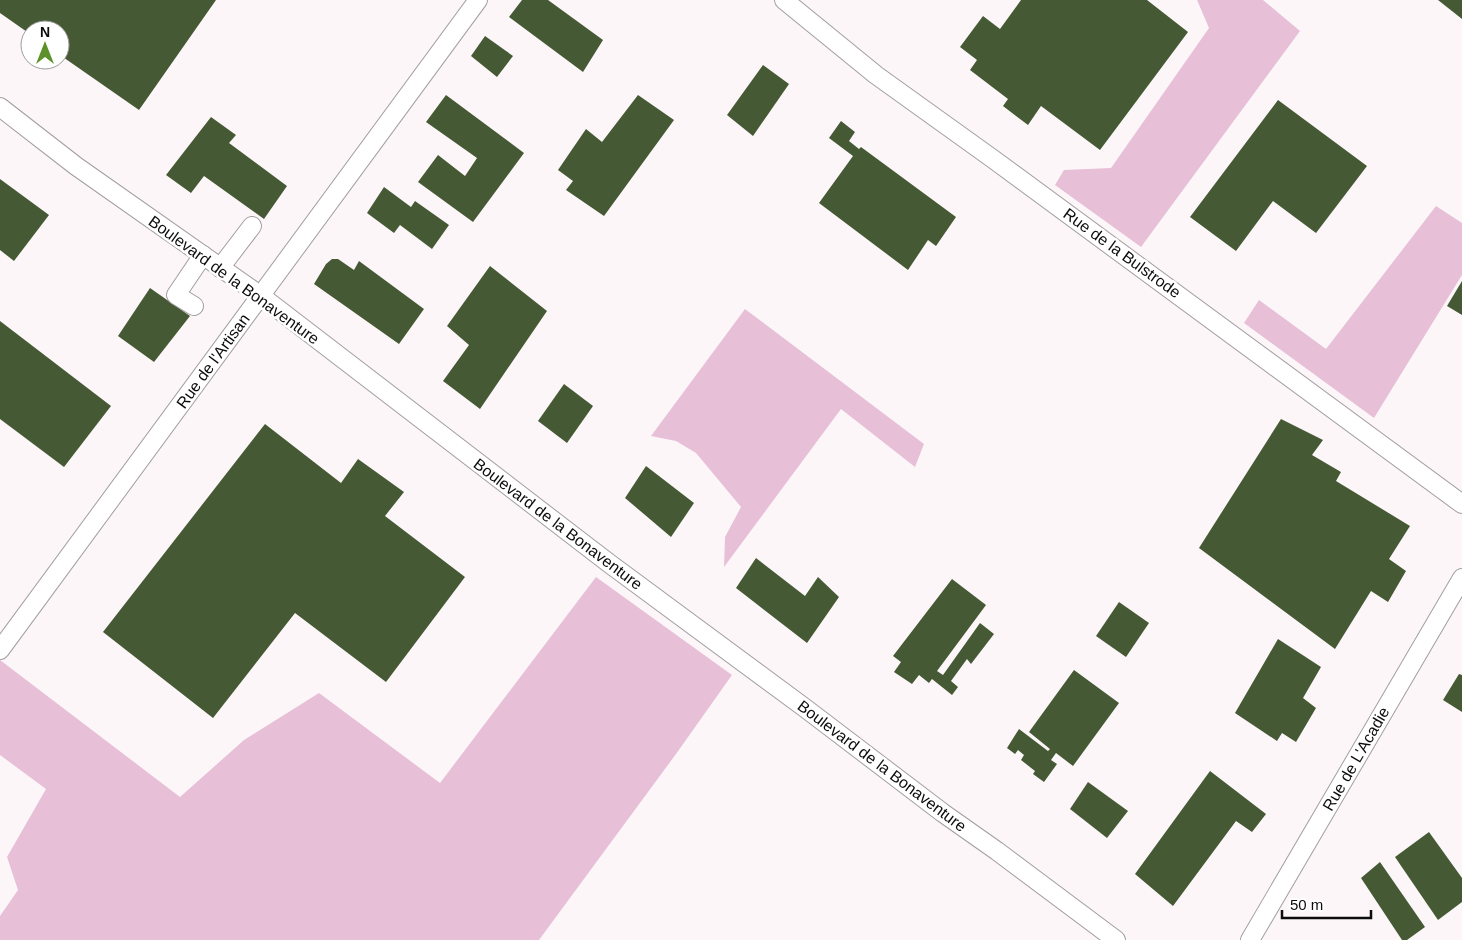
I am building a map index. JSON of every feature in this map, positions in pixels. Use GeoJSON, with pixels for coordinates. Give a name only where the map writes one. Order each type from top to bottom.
{"type":"FeatureCollection","features":[{"type":"Feature","properties":{"kind":"street","name":"Rue de l'Artisan"},"geometry":{"type":"LineString","coordinates":[[0,650],[478,0]]}},
{"type":"Feature","properties":{"kind":"street","name":"Rue de la Bulstrode"},"geometry":{"type":"LineString","coordinates":[[784,0],[876,75],[1462,504]]}},
{"type":"Feature","properties":{"kind":"street","name":"Boulevard de la Bonaventure"},"geometry":{"type":"LineString","coordinates":[[0,107],[76,166],[260,296],[610,564],[805,708],[942,813],[997,851],[1116,940]]}},
{"type":"Feature","properties":{"kind":"street"},"geometry":{"type":"LineString","coordinates":[[220,268],[252,226]]}},
{"type":"Feature","properties":{"kind":"street"},"geometry":{"type":"LineString","coordinates":[[194,306],[176,295],[203,256]]}},
{"type":"Feature","properties":{"kind":"street","name":"Rue de L'Acadie"},"geometry":{"type":"LineString","coordinates":[[1250,940],[1462,578]]}},
{"type":"Feature","properties":{"kind":"shaded area"},"geometry":{"type":"Polygon","coordinates":[[[1197,0],[1263,0],[1300,31],[1141,247],[1055,185],[1064,170],[1111,168],[1209,28],[1197,0]]]}},
{"type":"Feature","properties":{"kind":"shaded area"},"geometry":{"type":"Polygon","coordinates":[[[1436,206],[1462,223],[1462,275],[1374,418],[1244,323],[1259,300],[1326,349],[1436,206]]]}},
{"type":"Feature","properties":{"kind":"shaded area"},"geometry":{"type":"Polygon","coordinates":[[[745,309],[924,444],[915,467],[841,409],[724,567],[725,537],[741,507],[696,453],[676,441],[651,436],[745,309]]]}},
{"type":"Feature","properties":{"kind":"shaded area"},"geometry":{"type":"Polygon","coordinates":[[[596,577],[732,675],[539,940],[0,940],[0,916],[18,890],[7,857],[46,789],[0,755],[0,660],[180,797],[244,740],[319,693],[440,783],[596,577]]]}},
{"type":"Feature","properties":{"kind":"building"},"geometry":{"type":"Polygon","coordinates":[[[0,0],[216,0],[139,110],[70,62],[70,20],[20,20],[20,27],[0,13],[0,0]]]}},
{"type":"Feature","properties":{"kind":"building"},"geometry":{"type":"Polygon","coordinates":[[[522,0],[548,0],[603,40],[583,72],[509,17],[522,0]]]}},
{"type":"Feature","properties":{"kind":"building"},"geometry":{"type":"Polygon","coordinates":[[[1021,0],[1147,0],[1188,32],[1100,150],[1041,106],[1028,125],[1003,106],[1008,99],[970,70],[977,60],[960,47],[983,16],[1000,29],[1021,0]]]}},
{"type":"Feature","properties":{"kind":"building"},"geometry":{"type":"Polygon","coordinates":[[[1438,0],[1462,0],[1462,19],[1438,0]]]}},
{"type":"Feature","properties":{"kind":"building"},"geometry":{"type":"Polygon","coordinates":[[[485,36],[513,56],[497,77],[471,56],[485,36]]]}},
{"type":"Feature","properties":{"kind":"building"},"geometry":{"type":"Polygon","coordinates":[[[763,65],[789,84],[753,136],[727,115],[763,65]]]}},
{"type":"Feature","properties":{"kind":"building"},"geometry":{"type":"Polygon","coordinates":[[[446,95],[524,153],[473,222],[418,182],[438,155],[465,176],[477,158],[426,122],[446,95]]]}},
{"type":"Feature","properties":{"kind":"building"},"geometry":{"type":"Polygon","coordinates":[[[638,95],[674,120],[604,216],[566,190],[573,181],[558,170],[586,129],[602,142],[638,95]]]}},
{"type":"Feature","properties":{"kind":"building"},"geometry":{"type":"Polygon","coordinates":[[[1278,100],[1367,166],[1316,233],[1273,201],[1236,251],[1190,217],[1278,100]]]}},
{"type":"Feature","properties":{"kind":"building"},"geometry":{"type":"Polygon","coordinates":[[[211,117],[236,135],[229,143],[287,186],[264,219],[204,176],[191,193],[166,175],[211,117]]]}},
{"type":"Feature","properties":{"kind":"building"},"geometry":{"type":"Polygon","coordinates":[[[841,121],[855,132],[849,141],[859,149],[861,147],[956,217],[936,246],[928,240],[908,270],[819,203],[853,156],[829,138],[841,121]]]}},
{"type":"Feature","properties":{"kind":"building"},"geometry":{"type":"Polygon","coordinates":[[[0,179],[49,215],[14,261],[0,250],[0,179]]]}},
{"type":"Feature","properties":{"kind":"building"},"geometry":{"type":"Polygon","coordinates":[[[384,187],[411,207],[415,201],[449,225],[432,249],[400,225],[394,233],[367,213],[384,187]]]}},
{"type":"Feature","properties":{"kind":"building"},"geometry":{"type":"Polygon","coordinates":[[[332,259],[338,259],[354,270],[359,261],[424,309],[399,344],[314,284],[326,264],[332,259]]]}},
{"type":"Feature","properties":{"kind":"building"},"geometry":{"type":"Polygon","coordinates":[[[490,266],[547,311],[480,409],[443,381],[469,345],[447,326],[490,266]]]}},
{"type":"Feature","properties":{"kind":"building"},"geometry":{"type":"Polygon","coordinates":[[[1462,281],[1462,315],[1447,306],[1462,281]]]}},
{"type":"Feature","properties":{"kind":"building"},"geometry":{"type":"Polygon","coordinates":[[[150,288],[190,316],[154,362],[118,336],[150,288]]]}},
{"type":"Feature","properties":{"kind":"building"},"geometry":{"type":"Polygon","coordinates":[[[0,321],[111,406],[64,467],[0,419],[0,321]]]}},
{"type":"Feature","properties":{"kind":"building"},"geometry":{"type":"Polygon","coordinates":[[[564,384],[593,406],[567,443],[538,421],[564,384]]]}},
{"type":"Feature","properties":{"kind":"building"},"geometry":{"type":"Polygon","coordinates":[[[1281,419],[1323,440],[1312,455],[1341,472],[1336,481],[1410,526],[1389,559],[1406,571],[1388,602],[1371,591],[1335,649],[1199,548],[1281,419]]]}},
{"type":"Feature","properties":{"kind":"building"},"geometry":{"type":"Polygon","coordinates":[[[265,424],[341,483],[358,459],[404,492],[385,516],[465,577],[386,682],[295,613],[213,718],[103,632],[265,424]]]}},
{"type":"Feature","properties":{"kind":"building"},"geometry":{"type":"Polygon","coordinates":[[[646,466],[694,503],[671,537],[625,498],[646,466]]]}},
{"type":"Feature","properties":{"kind":"building"},"geometry":{"type":"Polygon","coordinates":[[[756,558],[805,596],[818,577],[839,597],[807,643],[736,588],[756,558]]]}},
{"type":"Feature","properties":{"kind":"building"},"geometry":{"type":"Polygon","coordinates":[[[952,579],[986,605],[937,671],[943,675],[980,623],[994,634],[971,664],[967,659],[951,681],[958,687],[952,695],[932,679],[929,683],[919,675],[912,684],[894,672],[901,662],[893,656],[952,579]]]}},
{"type":"Feature","properties":{"kind":"building"},"geometry":{"type":"Polygon","coordinates":[[[1119,602],[1149,623],[1126,657],[1096,636],[1119,602]]]}},
{"type":"Feature","properties":{"kind":"building"},"geometry":{"type":"Polygon","coordinates":[[[1278,639],[1321,667],[1303,698],[1316,708],[1296,742],[1282,733],[1277,741],[1235,713],[1278,639]]]}},
{"type":"Feature","properties":{"kind":"building"},"geometry":{"type":"Polygon","coordinates":[[[1074,670],[1119,703],[1073,766],[1056,753],[1051,760],[1057,764],[1044,782],[1033,774],[1035,771],[1021,760],[1024,755],[1018,750],[1015,754],[1007,748],[1019,729],[1048,751],[1050,749],[1029,732],[1074,670]]]}},
{"type":"Feature","properties":{"kind":"building"},"geometry":{"type":"Polygon","coordinates":[[[1459,674],[1462,675],[1462,712],[1443,700],[1459,674]]]}},
{"type":"Feature","properties":{"kind":"building"},"geometry":{"type":"Polygon","coordinates":[[[1210,771],[1266,814],[1252,832],[1236,821],[1173,906],[1135,874],[1210,771]]]}},
{"type":"Feature","properties":{"kind":"building"},"geometry":{"type":"Polygon","coordinates":[[[1088,782],[1128,811],[1107,838],[1070,809],[1088,782]]]}},
{"type":"Feature","properties":{"kind":"building"},"geometry":{"type":"Polygon","coordinates":[[[1429,832],[1462,878],[1462,902],[1438,920],[1395,857],[1429,832]]]}},
{"type":"Feature","properties":{"kind":"building"},"geometry":{"type":"Polygon","coordinates":[[[1380,862],[1425,927],[1407,940],[1402,940],[1361,878],[1380,862]]]}}]}
